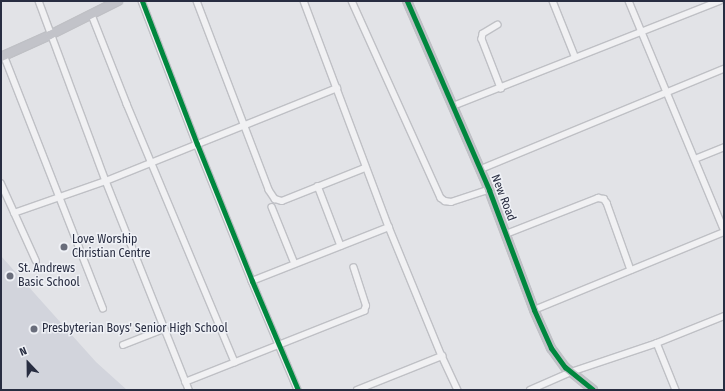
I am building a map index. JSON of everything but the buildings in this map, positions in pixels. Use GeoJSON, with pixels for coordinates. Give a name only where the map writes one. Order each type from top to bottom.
{"type":"FeatureCollection","features":[{"type":"Feature","properties":{"kind":"street"},"geometry":{"type":"LineString","coordinates":[[39,1],[50,35],[106,181],[189,390]]}},
{"type":"Feature","properties":{"kind":"street"},"geometry":{"type":"LineString","coordinates":[[103,308],[2,56],[50,35],[118,1]]}},
{"type":"Feature","properties":{"kind":"street"},"geometry":{"type":"LineString","coordinates":[[142,1],[196,144],[298,390]]}},
{"type":"Feature","properties":{"kind":"street"},"geometry":{"type":"LineString","coordinates":[[197,1],[269,190],[275,199],[282,200],[365,168]]}},
{"type":"Feature","properties":{"kind":"street"},"geometry":{"type":"LineString","coordinates":[[304,1],[388,227],[442,356],[458,390]]}},
{"type":"Feature","properties":{"kind":"street"},"geometry":{"type":"LineString","coordinates":[[352,1],[441,198],[445,202],[451,202],[489,190]]}},
{"type":"Feature","properties":{"kind":"street","name":"New Road"},"geometry":{"type":"LineString","coordinates":[[407,1],[481,169],[534,310],[551,348],[558,360],[593,390]]}},
{"type":"Feature","properties":{"kind":"street"},"geometry":{"type":"LineString","coordinates":[[553,1],[575,56]]}},
{"type":"Feature","properties":{"kind":"street"},"geometry":{"type":"LineString","coordinates":[[534,310],[724,231],[629,1]]}},
{"type":"Feature","properties":{"kind":"street"},"geometry":{"type":"LineString","coordinates":[[454,106],[501,88],[575,56],[719,1]]}},
{"type":"Feature","properties":{"kind":"street"},"geometry":{"type":"LineString","coordinates":[[92,14],[235,362]]}},
{"type":"Feature","properties":{"kind":"street"},"geometry":{"type":"LineString","coordinates":[[498,25],[483,34],[482,40],[501,88]]}},
{"type":"Feature","properties":{"kind":"street"},"geometry":{"type":"LineString","coordinates":[[481,169],[724,69]]}},
{"type":"Feature","properties":{"kind":"street"},"geometry":{"type":"LineString","coordinates":[[14,213],[106,181],[337,88]]}},
{"type":"Feature","properties":{"kind":"street"},"geometry":{"type":"LineString","coordinates":[[695,159],[724,147]]}},
{"type":"Feature","properties":{"kind":"street"},"geometry":{"type":"LineString","coordinates":[[1,182],[36,260]]}},
{"type":"Feature","properties":{"kind":"street"},"geometry":{"type":"LineString","coordinates":[[318,186],[340,246]]}},
{"type":"Feature","properties":{"kind":"street"},"geometry":{"type":"LineString","coordinates":[[506,234],[598,198],[604,199],[607,203],[631,270]]}},
{"type":"Feature","properties":{"kind":"street"},"geometry":{"type":"LineString","coordinates":[[272,207],[295,264]]}},
{"type":"Feature","properties":{"kind":"street"},"geometry":{"type":"LineString","coordinates":[[252,281],[388,227]]}},
{"type":"Feature","properties":{"kind":"street"},"geometry":{"type":"LineString","coordinates":[[185,382],[364,311],[366,306],[354,268]]}},
{"type":"Feature","properties":{"kind":"street"},"geometry":{"type":"LineString","coordinates":[[530,390],[571,372],[657,343],[724,316]]}},
{"type":"Feature","properties":{"kind":"street"},"geometry":{"type":"LineString","coordinates":[[123,345],[164,329]]}},
{"type":"Feature","properties":{"kind":"street"},"geometry":{"type":"LineString","coordinates":[[657,343],[676,390]]}},
{"type":"Feature","properties":{"kind":"street"},"geometry":{"type":"LineString","coordinates":[[357,390],[442,356]]}},
{"type":"Feature","properties":{"kind":"shaded area","name":"Presbyterian Boys' Senior High School"},"geometry":{"type":"Polygon","coordinates":[[[1,256],[96,362],[127,390],[1,390],[1,256]]]}},
{"type":"Feature","properties":{"kind":"cycle path"},"geometry":{"type":"LineString","coordinates":[[142,1],[197,144],[298,390]]}},
{"type":"Feature","properties":{"kind":"cycle path"},"geometry":{"type":"LineString","coordinates":[[407,1],[489,190],[534,310],[551,348],[565,367],[593,390]]}},
{"type":"Feature","properties":{"kind":"place","name":"Love Worship Christian Centre"},"geometry":{"type":"Point","coordinates":[64,247]}},
{"type":"Feature","properties":{"kind":"place","name":"St. Andrews Basic School"},"geometry":{"type":"Point","coordinates":[10,276]}},
{"type":"Feature","properties":{"kind":"place","name":"Presbyterian Boys' Senior High School"},"geometry":{"type":"Point","coordinates":[34,329]}}]}
